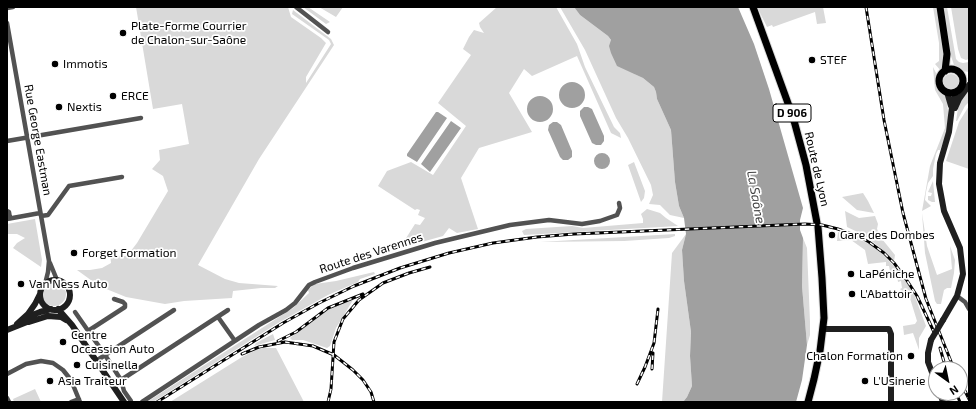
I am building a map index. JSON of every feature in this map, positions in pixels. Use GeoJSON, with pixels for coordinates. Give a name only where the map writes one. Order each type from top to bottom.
{"type":"FeatureCollection","features":[{"type":"Feature","properties":{"kind":"main road","name":"Route de Lyon"},"geometry":{"type":"LineString","coordinates":[[753,7],[793,117],[806,165],[818,225],[823,295],[823,329]]}},
{"type":"Feature","properties":{"kind":"main road"},"geometry":{"type":"LineString","coordinates":[[940,7],[947,54],[945,71],[941,75],[939,82],[941,88],[947,92],[956,92],[966,85],[969,79]]}},
{"type":"Feature","properties":{"kind":"main road"},"geometry":{"type":"LineString","coordinates":[[947,54],[966,85]]}},
{"type":"Feature","properties":{"kind":"main road"},"geometry":{"type":"LineString","coordinates":[[945,71],[969,73]]}},
{"type":"Feature","properties":{"kind":"main road","name":"D 906"},"geometry":{"type":"LineString","coordinates":[[808,402],[814,379],[823,329]]}},
{"type":"Feature","properties":{"kind":"street"},"geometry":{"type":"LineString","coordinates":[[7,8],[13,7]]}},
{"type":"Feature","properties":{"kind":"street"},"geometry":{"type":"LineString","coordinates":[[296,7],[328,32]]}},
{"type":"Feature","properties":{"kind":"street","name":"Rue George Eastman"},"geometry":{"type":"LineString","coordinates":[[7,23],[49,261],[57,280]]}},
{"type":"Feature","properties":{"kind":"street"},"geometry":{"type":"LineString","coordinates":[[952,115],[966,85]]}},
{"type":"Feature","properties":{"kind":"street"},"geometry":{"type":"LineString","coordinates":[[947,92],[952,107]]}},
{"type":"Feature","properties":{"kind":"street"},"geometry":{"type":"LineString","coordinates":[[928,361],[931,340],[957,296],[966,274],[960,248],[944,211],[939,184],[940,163],[949,132],[952,107],[956,92]]}},
{"type":"Feature","properties":{"kind":"street"},"geometry":{"type":"LineString","coordinates":[[7,141],[140,118]]}},
{"type":"Feature","properties":{"kind":"street"},"geometry":{"type":"LineString","coordinates":[[7,212],[9,212],[9,219],[41,214],[48,215],[69,186],[122,177]]}},
{"type":"Feature","properties":{"kind":"street","name":"Route des Varennes"},"geometry":{"type":"LineString","coordinates":[[142,402],[235,341],[286,310],[295,303],[309,285],[324,278],[436,243],[510,225],[549,220],[576,224],[592,223],[617,215],[620,208],[619,203]]}},
{"type":"Feature","properties":{"kind":"street","name":"Rue George Eastman"},"geometry":{"type":"LineString","coordinates":[[44,284],[48,272],[49,261]]}},
{"type":"Feature","properties":{"kind":"street"},"geometry":{"type":"LineString","coordinates":[[14,328],[28,314],[35,304],[44,284],[50,280],[62,281],[68,288],[69,298],[67,303],[72,326]]}},
{"type":"Feature","properties":{"kind":"street"},"geometry":{"type":"LineString","coordinates":[[40,294],[43,304],[55,309],[72,326],[124,402]]}},
{"type":"Feature","properties":{"kind":"street"},"geometry":{"type":"LineString","coordinates":[[957,296],[965,302],[969,309]]}},
{"type":"Feature","properties":{"kind":"street"},"geometry":{"type":"LineString","coordinates":[[88,330],[125,307],[123,302],[114,299]]}},
{"type":"Feature","properties":{"kind":"street"},"geometry":{"type":"LineString","coordinates":[[27,322],[36,314],[63,307],[67,303]]}},
{"type":"Feature","properties":{"kind":"street"},"geometry":{"type":"LineString","coordinates":[[96,361],[174,310]]}},
{"type":"Feature","properties":{"kind":"street"},"geometry":{"type":"LineString","coordinates":[[121,380],[228,310]]}},
{"type":"Feature","properties":{"kind":"street"},"geometry":{"type":"LineString","coordinates":[[75,312],[121,380],[124,391],[131,401]]}},
{"type":"Feature","properties":{"kind":"street"},"geometry":{"type":"LineString","coordinates":[[7,330],[48,316],[61,317],[72,326]]}},
{"type":"Feature","properties":{"kind":"street"},"geometry":{"type":"LineString","coordinates":[[218,317],[235,341]]}},
{"type":"Feature","properties":{"kind":"street"},"geometry":{"type":"LineString","coordinates":[[823,329],[888,329],[891,334],[891,402]]}},
{"type":"Feature","properties":{"kind":"street"},"geometry":{"type":"LineString","coordinates":[[7,374],[26,364],[41,361],[53,363],[63,370],[71,380],[79,400],[71,402]]}},
{"type":"Feature","properties":{"kind":"street"},"geometry":{"type":"LineString","coordinates":[[7,398],[9,402]]}},
{"type":"Feature","properties":{"kind":"shaded area"},"geometry":{"type":"Polygon","coordinates":[[[136,7],[288,7],[291,17],[326,43],[306,77],[306,83],[331,44],[329,40],[292,14],[293,10],[331,39],[334,45],[259,159],[198,265],[225,279],[239,283],[278,286],[275,288],[233,291],[232,298],[184,301],[165,304],[126,297],[99,286],[77,270],[102,268],[111,263],[110,253],[120,256],[127,256],[137,243],[168,191],[163,176],[152,169],[160,160],[159,150],[189,144],[182,104],[153,109],[136,7]]]}},
{"type":"Feature","properties":{"kind":"shaded area"},"geometry":{"type":"Polygon","coordinates":[[[303,7],[308,7],[330,22],[326,24],[303,7]]]}},
{"type":"Feature","properties":{"kind":"shaded area"},"geometry":{"type":"Polygon","coordinates":[[[319,7],[343,7],[336,17],[319,7]]]}},
{"type":"Feature","properties":{"kind":"shaded area"},"geometry":{"type":"Polygon","coordinates":[[[497,7],[556,7],[577,44],[585,67],[614,127],[620,133],[621,138],[611,133],[577,56],[532,76],[524,69],[509,93],[532,132],[479,148],[461,178],[478,229],[457,233],[449,228],[443,236],[411,245],[401,246],[415,224],[420,225],[425,218],[418,215],[420,210],[415,210],[378,186],[387,171],[411,162],[433,175],[466,126],[438,103],[471,55],[463,49],[469,37],[474,30],[484,33],[479,23],[497,7]]]}},
{"type":"Feature","properties":{"kind":"shaded area"},"geometry":{"type":"Polygon","coordinates":[[[560,7],[574,7],[580,15],[608,36],[635,74],[643,78],[654,87],[657,99],[671,130],[675,182],[679,206],[684,218],[670,215],[660,205],[649,204],[653,195],[651,185],[628,138],[616,118],[585,50],[560,7]]]}},
{"type":"Feature","properties":{"kind":"shaded area"},"geometry":{"type":"Polygon","coordinates":[[[757,7],[823,7],[826,23],[817,24],[815,12],[773,27],[772,25],[767,27],[757,7]]]}},
{"type":"Feature","properties":{"kind":"shaded area"},"geometry":{"type":"Polygon","coordinates":[[[933,7],[938,7],[945,56],[943,69],[941,71],[935,64],[939,61],[939,43],[933,7]]]}},
{"type":"Feature","properties":{"kind":"shaded area"},"geometry":{"type":"Polygon","coordinates":[[[943,7],[947,7],[956,59],[963,63],[969,62],[969,72],[962,71],[954,65],[949,50],[943,7]]]}},
{"type":"Feature","properties":{"kind":"shaded area"},"geometry":{"type":"Polygon","coordinates":[[[951,7],[969,7],[969,59],[966,60],[961,58],[958,49],[951,7]]]}},
{"type":"Feature","properties":{"kind":"shaded area"},"geometry":{"type":"Polygon","coordinates":[[[933,67],[938,77],[938,87],[946,96],[949,123],[946,136],[940,150],[938,150],[936,154],[933,176],[928,183],[926,192],[925,200],[931,206],[922,211],[930,166],[945,128],[943,104],[935,90],[933,67]]]}},
{"type":"Feature","properties":{"kind":"shaded area"},"geometry":{"type":"Polygon","coordinates":[[[948,74],[954,74],[959,79],[957,88],[954,90],[948,90],[943,85],[943,79],[948,74]]]}},
{"type":"Feature","properties":{"kind":"shaded area"},"geometry":{"type":"Polygon","coordinates":[[[969,87],[969,102],[956,121],[959,102],[969,87]]]}},
{"type":"Feature","properties":{"kind":"shaded area"},"geometry":{"type":"Polygon","coordinates":[[[969,106],[969,169],[946,161],[959,122],[969,106]]]}},
{"type":"Feature","properties":{"kind":"shaded area"},"geometry":{"type":"Polygon","coordinates":[[[634,162],[645,191],[644,198],[641,202],[628,165],[634,162]]]}},
{"type":"Feature","properties":{"kind":"shaded area"},"geometry":{"type":"Polygon","coordinates":[[[933,181],[935,202],[928,200],[928,196],[931,196],[932,193],[928,192],[933,181]]]}},
{"type":"Feature","properties":{"kind":"shaded area"},"geometry":{"type":"Polygon","coordinates":[[[863,193],[874,213],[857,210],[842,197],[863,193]]]}},
{"type":"Feature","properties":{"kind":"shaded area"},"geometry":{"type":"Polygon","coordinates":[[[647,209],[660,213],[678,226],[524,235],[522,231],[526,229],[572,226],[583,228],[643,223],[641,214],[647,209]]]}},
{"type":"Feature","properties":{"kind":"shaded area"},"geometry":{"type":"Polygon","coordinates":[[[845,211],[859,218],[875,216],[878,224],[877,229],[882,239],[895,255],[894,261],[864,235],[847,227],[845,211]]]}},
{"type":"Feature","properties":{"kind":"shaded area"},"geometry":{"type":"Polygon","coordinates":[[[922,213],[927,246],[937,275],[952,269],[950,246],[955,260],[951,288],[944,290],[941,304],[937,304],[935,301],[925,253],[922,213]]]}},
{"type":"Feature","properties":{"kind":"shaded area"},"geometry":{"type":"Polygon","coordinates":[[[35,219],[42,260],[41,267],[13,248],[17,243],[25,238],[17,234],[7,234],[7,224],[35,219]]]}},
{"type":"Feature","properties":{"kind":"shaded area"},"geometry":{"type":"Polygon","coordinates":[[[838,232],[855,237],[873,246],[883,254],[909,285],[926,326],[919,338],[919,350],[913,333],[904,335],[903,326],[915,324],[917,321],[909,295],[907,297],[900,289],[902,288],[901,281],[898,282],[897,275],[891,276],[889,266],[886,266],[886,262],[868,264],[865,250],[851,240],[837,241],[838,232]]]}},
{"type":"Feature","properties":{"kind":"shaded area"},"geometry":{"type":"Polygon","coordinates":[[[675,234],[675,236],[669,238],[624,241],[540,242],[675,234]]]}},
{"type":"Feature","properties":{"kind":"shaded area"},"geometry":{"type":"Polygon","coordinates":[[[686,234],[682,250],[684,281],[691,332],[690,356],[692,386],[683,402],[662,402],[672,253],[686,234]]]}},
{"type":"Feature","properties":{"kind":"shaded area"},"geometry":{"type":"Polygon","coordinates":[[[803,238],[807,248],[810,322],[810,335],[807,345],[802,286],[803,238]]]}},
{"type":"Feature","properties":{"kind":"shaded area"},"geometry":{"type":"Polygon","coordinates":[[[374,272],[375,274],[360,279],[358,282],[328,295],[278,323],[153,402],[147,402],[293,308],[309,293],[308,290],[315,284],[336,281],[374,272]]]}},
{"type":"Feature","properties":{"kind":"shaded area"},"geometry":{"type":"Polygon","coordinates":[[[54,282],[63,285],[66,294],[63,303],[54,306],[45,303],[42,294],[45,285],[54,282]]]}},
{"type":"Feature","properties":{"kind":"shaded area"},"geometry":{"type":"Polygon","coordinates":[[[353,300],[336,328],[330,346],[327,348],[303,340],[292,340],[290,338],[326,311],[353,300]]]}},
{"type":"Feature","properties":{"kind":"shaded area"},"geometry":{"type":"Polygon","coordinates":[[[273,334],[275,340],[254,346],[256,343],[273,334]]]}},
{"type":"Feature","properties":{"kind":"shaded area"},"geometry":{"type":"Polygon","coordinates":[[[263,348],[276,348],[304,402],[170,402],[242,357],[263,348]]]}},
{"type":"Feature","properties":{"kind":"shaded area"},"geometry":{"type":"Polygon","coordinates":[[[35,389],[41,402],[14,402],[13,399],[35,389]]]}},
{"type":"Feature","properties":{"kind":"water","name":"La Saône"},"geometry":{"type":"Polygon","coordinates":[[[574,7],[738,7],[754,44],[769,89],[803,208],[800,220],[800,230],[803,238],[802,286],[807,345],[802,380],[796,402],[683,402],[692,386],[690,356],[691,332],[684,281],[682,250],[686,234],[684,218],[679,206],[675,182],[671,130],[657,99],[654,87],[643,78],[617,66],[609,46],[611,40],[608,36],[580,15],[574,7]]]}},
{"type":"Feature","properties":{"kind":"water"},"geometry":{"type":"Polygon","coordinates":[[[572,82],[581,86],[585,95],[581,104],[572,108],[563,104],[559,95],[563,86],[572,82]]]}},
{"type":"Feature","properties":{"kind":"water"},"geometry":{"type":"Polygon","coordinates":[[[540,96],[549,100],[553,109],[549,118],[540,122],[531,118],[527,109],[531,100],[540,96]]]}},
{"type":"Feature","properties":{"kind":"water"},"geometry":{"type":"Polygon","coordinates":[[[584,107],[592,109],[604,136],[604,141],[601,145],[592,143],[580,116],[580,111],[584,107]]]}},
{"type":"Feature","properties":{"kind":"water"},"geometry":{"type":"Polygon","coordinates":[[[436,112],[447,118],[417,162],[407,156],[407,154],[436,112]]]}},
{"type":"Feature","properties":{"kind":"water"},"geometry":{"type":"Polygon","coordinates":[[[451,121],[461,128],[430,172],[421,164],[451,121]]]}},
{"type":"Feature","properties":{"kind":"water"},"geometry":{"type":"Polygon","coordinates":[[[553,122],[557,122],[561,125],[572,151],[572,157],[568,160],[563,160],[560,157],[548,130],[549,125],[553,122]]]}},
{"type":"Feature","properties":{"kind":"water"},"geometry":{"type":"Polygon","coordinates":[[[602,153],[608,155],[610,161],[608,167],[602,169],[596,167],[594,161],[596,155],[602,153]]]}},
{"type":"Feature","properties":{"kind":"railway"},"geometry":{"type":"LineString","coordinates":[[866,7],[884,120],[903,213],[926,299],[951,361]]}},
{"type":"Feature","properties":{"kind":"railway"},"geometry":{"type":"LineString","coordinates":[[157,402],[283,323],[354,286],[400,268],[449,253],[493,243],[537,237],[574,234],[805,224],[822,225],[858,236],[884,253],[894,263],[917,296],[934,332]]}},
{"type":"Feature","properties":{"kind":"railway"},"geometry":{"type":"LineString","coordinates":[[328,402],[331,389],[334,342],[343,319],[359,300],[383,283],[430,267]]}},
{"type":"Feature","properties":{"kind":"railway"},"geometry":{"type":"LineString","coordinates":[[278,341],[296,332],[328,308],[363,294]]}},
{"type":"Feature","properties":{"kind":"railway"},"geometry":{"type":"LineString","coordinates":[[637,384],[654,343],[658,309]]}},
{"type":"Feature","properties":{"kind":"railway"},"geometry":{"type":"LineString","coordinates":[[242,354],[259,347],[285,342],[313,346],[334,355],[353,370],[363,380],[371,392],[374,402]]}},
{"type":"Feature","properties":{"kind":"railway"},"geometry":{"type":"LineString","coordinates":[[940,348],[944,361]]}},
{"type":"Feature","properties":{"kind":"railway"},"geometry":{"type":"LineString","coordinates":[[652,369],[653,353]]}},
{"type":"Feature","properties":{"kind":"place","name":"Plate-Forme Courrier de Chalon-sur-Saône"},"geometry":{"type":"Point","coordinates":[123,33]}},
{"type":"Feature","properties":{"kind":"place","name":"STEF"},"geometry":{"type":"Point","coordinates":[812,60]}},
{"type":"Feature","properties":{"kind":"place","name":"Immotis"},"geometry":{"type":"Point","coordinates":[55,64]}},
{"type":"Feature","properties":{"kind":"place","name":"ERCE"},"geometry":{"type":"Point","coordinates":[113,96]}},
{"type":"Feature","properties":{"kind":"place","name":"Nextis"},"geometry":{"type":"Point","coordinates":[59,107]}},
{"type":"Feature","properties":{"kind":"place","name":"Gare des Dombes"},"geometry":{"type":"Point","coordinates":[832,235]}},
{"type":"Feature","properties":{"kind":"place","name":"Forget Formation"},"geometry":{"type":"Point","coordinates":[74,253]}},
{"type":"Feature","properties":{"kind":"place","name":"LaPéniche"},"geometry":{"type":"Point","coordinates":[851,274]}},
{"type":"Feature","properties":{"kind":"place","name":"Van Ness Auto"},"geometry":{"type":"Point","coordinates":[21,284]}},
{"type":"Feature","properties":{"kind":"place","name":"L'Abattoir"},"geometry":{"type":"Point","coordinates":[852,294]}},
{"type":"Feature","properties":{"kind":"place","name":"Centre Occassion Auto"},"geometry":{"type":"Point","coordinates":[63,342]}},
{"type":"Feature","properties":{"kind":"place","name":"Chalon Formation"},"geometry":{"type":"Point","coordinates":[911,356]}},
{"type":"Feature","properties":{"kind":"place","name":"Cuisinella"},"geometry":{"type":"Point","coordinates":[77,365]}},
{"type":"Feature","properties":{"kind":"place","name":"Asia Traiteur"},"geometry":{"type":"Point","coordinates":[50,381]}},
{"type":"Feature","properties":{"kind":"place","name":"L'Usinerie"},"geometry":{"type":"Point","coordinates":[865,381]}}]}
